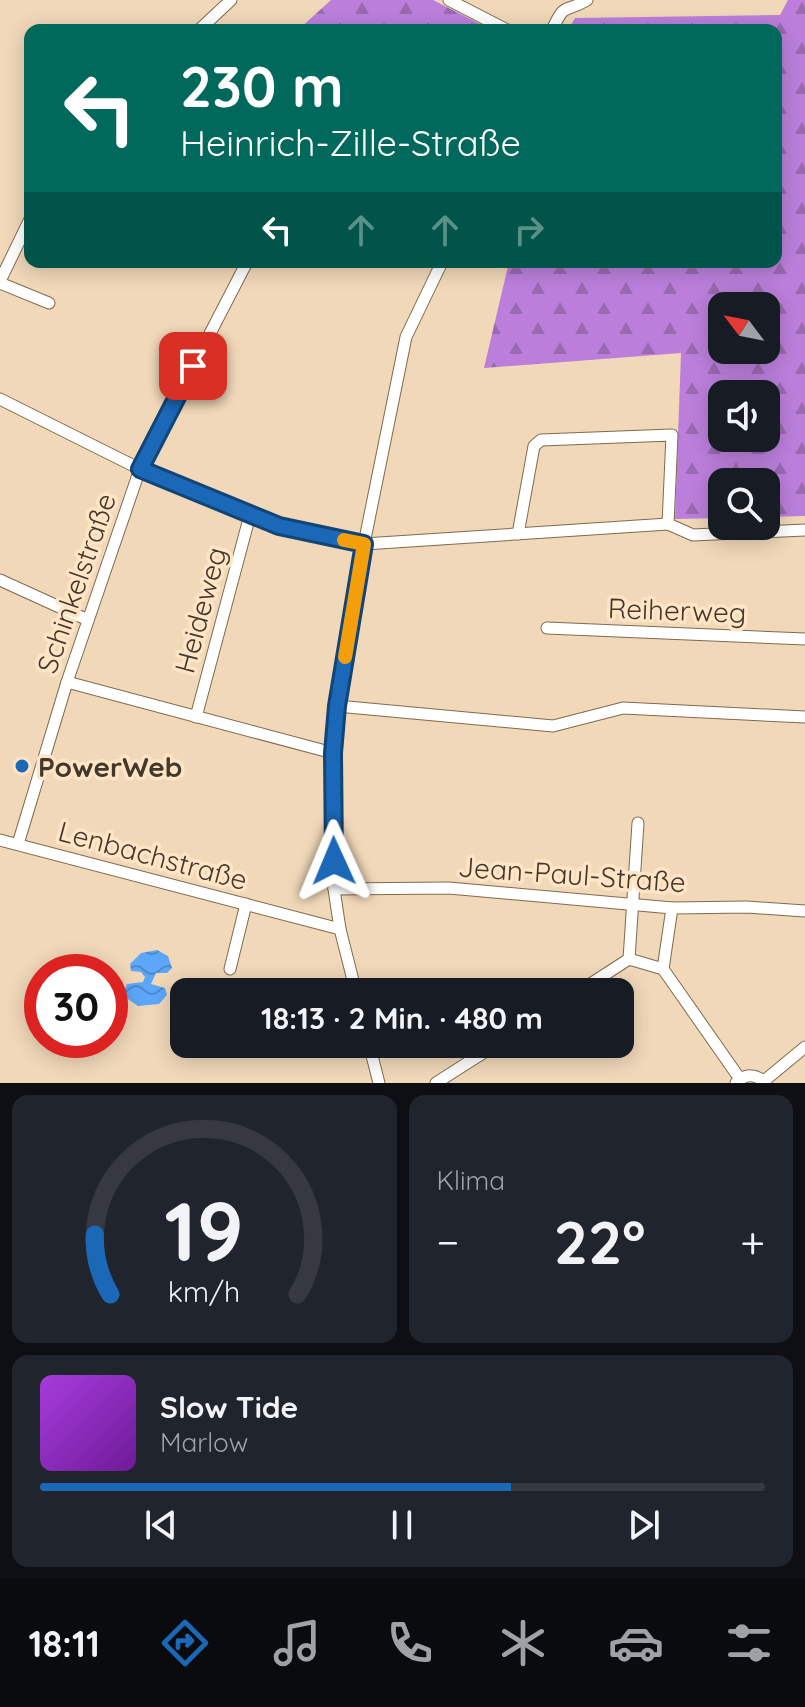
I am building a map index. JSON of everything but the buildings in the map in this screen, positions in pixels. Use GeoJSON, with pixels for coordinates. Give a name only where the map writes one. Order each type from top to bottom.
{"type":"FeatureCollection","features":[{"type":"Feature","properties":{"kind":"street"},"geometry":{"type":"LineString","coordinates":[[205,24],[231,0]]}},
{"type":"Feature","properties":{"kind":"street"},"geometry":{"type":"LineString","coordinates":[[449,0],[495,24]]}},
{"type":"Feature","properties":{"kind":"street"},"geometry":{"type":"LineString","coordinates":[[554,24],[565,6],[587,0]]}},
{"type":"Feature","properties":{"kind":"street"},"geometry":{"type":"LineString","coordinates":[[24,232],[0,282],[49,303]]}},
{"type":"Feature","properties":{"kind":"street","name":"Schinkelstraße"},"geometry":{"type":"LineString","coordinates":[[18,844],[67,682],[140,469],[244,268]]}},
{"type":"Feature","properties":{"kind":"street"},"geometry":{"type":"LineString","coordinates":[[352,978],[334,889],[333,753],[337,706],[364,544],[406,337],[439,268]]}},
{"type":"Feature","properties":{"kind":"street"},"geometry":{"type":"LineString","coordinates":[[0,399],[140,469],[250,515],[279,526],[364,544],[668,524],[693,535],[805,530]]}},
{"type":"Feature","properties":{"kind":"street"},"geometry":{"type":"LineString","coordinates":[[518,534],[534,446],[541,440],[672,435],[668,524]]}},
{"type":"Feature","properties":{"kind":"street","name":"Heideweg"},"geometry":{"type":"LineString","coordinates":[[196,717],[250,515]]}},
{"type":"Feature","properties":{"kind":"street"},"geometry":{"type":"LineString","coordinates":[[0,580],[88,620]]}},
{"type":"Feature","properties":{"kind":"street","name":"Reiherweg"},"geometry":{"type":"LineString","coordinates":[[547,628],[805,639]]}},
{"type":"Feature","properties":{"kind":"street"},"geometry":{"type":"LineString","coordinates":[[67,682],[333,753]]}},
{"type":"Feature","properties":{"kind":"street"},"geometry":{"type":"LineString","coordinates":[[337,706],[553,726],[623,708],[805,717]]}},
{"type":"Feature","properties":{"kind":"street"},"geometry":{"type":"LineString","coordinates":[[629,959],[638,823]]}},
{"type":"Feature","properties":{"kind":"street","name":"Lenbachstraße"},"geometry":{"type":"LineString","coordinates":[[0,840],[340,929]]}},
{"type":"Feature","properties":{"kind":"street","name":"Jean-Paul-Straße"},"geometry":{"type":"LineString","coordinates":[[334,889],[449,888],[672,908],[747,907],[805,911]]}},
{"type":"Feature","properties":{"kind":"street"},"geometry":{"type":"LineString","coordinates":[[230,969],[246,904]]}},
{"type":"Feature","properties":{"kind":"street"},"geometry":{"type":"LineString","coordinates":[[663,969],[672,908]]}},
{"type":"Feature","properties":{"kind":"street"},"geometry":{"type":"LineString","coordinates":[[600,978],[629,959],[663,969],[738,1081],[753,1076],[765,1082],[805,1047]]}},
{"type":"Feature","properties":{"kind":"street"},"geometry":{"type":"LineString","coordinates":[[373,1058],[379,1083]]}},
{"type":"Feature","properties":{"kind":"street"},"geometry":{"type":"LineString","coordinates":[[436,1083],[475,1058]]}},
{"type":"Feature","properties":{"kind":"green space"},"geometry":{"type":"Polygon","coordinates":[[[331,0],[433,0],[480,24],[305,24],[331,0]]]}},
{"type":"Feature","properties":{"kind":"green space"},"geometry":{"type":"Polygon","coordinates":[[[788,0],[805,0],[805,516],[780,517],[780,468],[708,468],[708,518],[675,519],[681,353],[484,368],[508,268],[782,268],[782,24],[572,24],[575,18],[780,15],[788,0]]]}},
{"type":"Feature","properties":{"kind":"water"},"geometry":{"type":"Polygon","coordinates":[[[157,950],[168,956],[172,968],[167,973],[156,973],[151,984],[165,988],[167,995],[159,1004],[138,1006],[128,999],[128,984],[143,982],[145,977],[141,972],[131,971],[130,964],[141,953],[157,950]]]}},
{"type":"Feature","properties":{"kind":"slow traffic"},"geometry":{"type":"LineString","coordinates":[[344,540],[364,544],[345,657]]}},
{"type":"Feature","properties":{"kind":"place","name":"PowerWeb"},"geometry":{"type":"Point","coordinates":[22,766]}},
{"type":"Feature","properties":{"kind":"route"},"geometry":{"type":"LineString","coordinates":[[193,366],[140,469],[279,526],[364,544],[337,706],[333,753],[334,861]]}}]}
